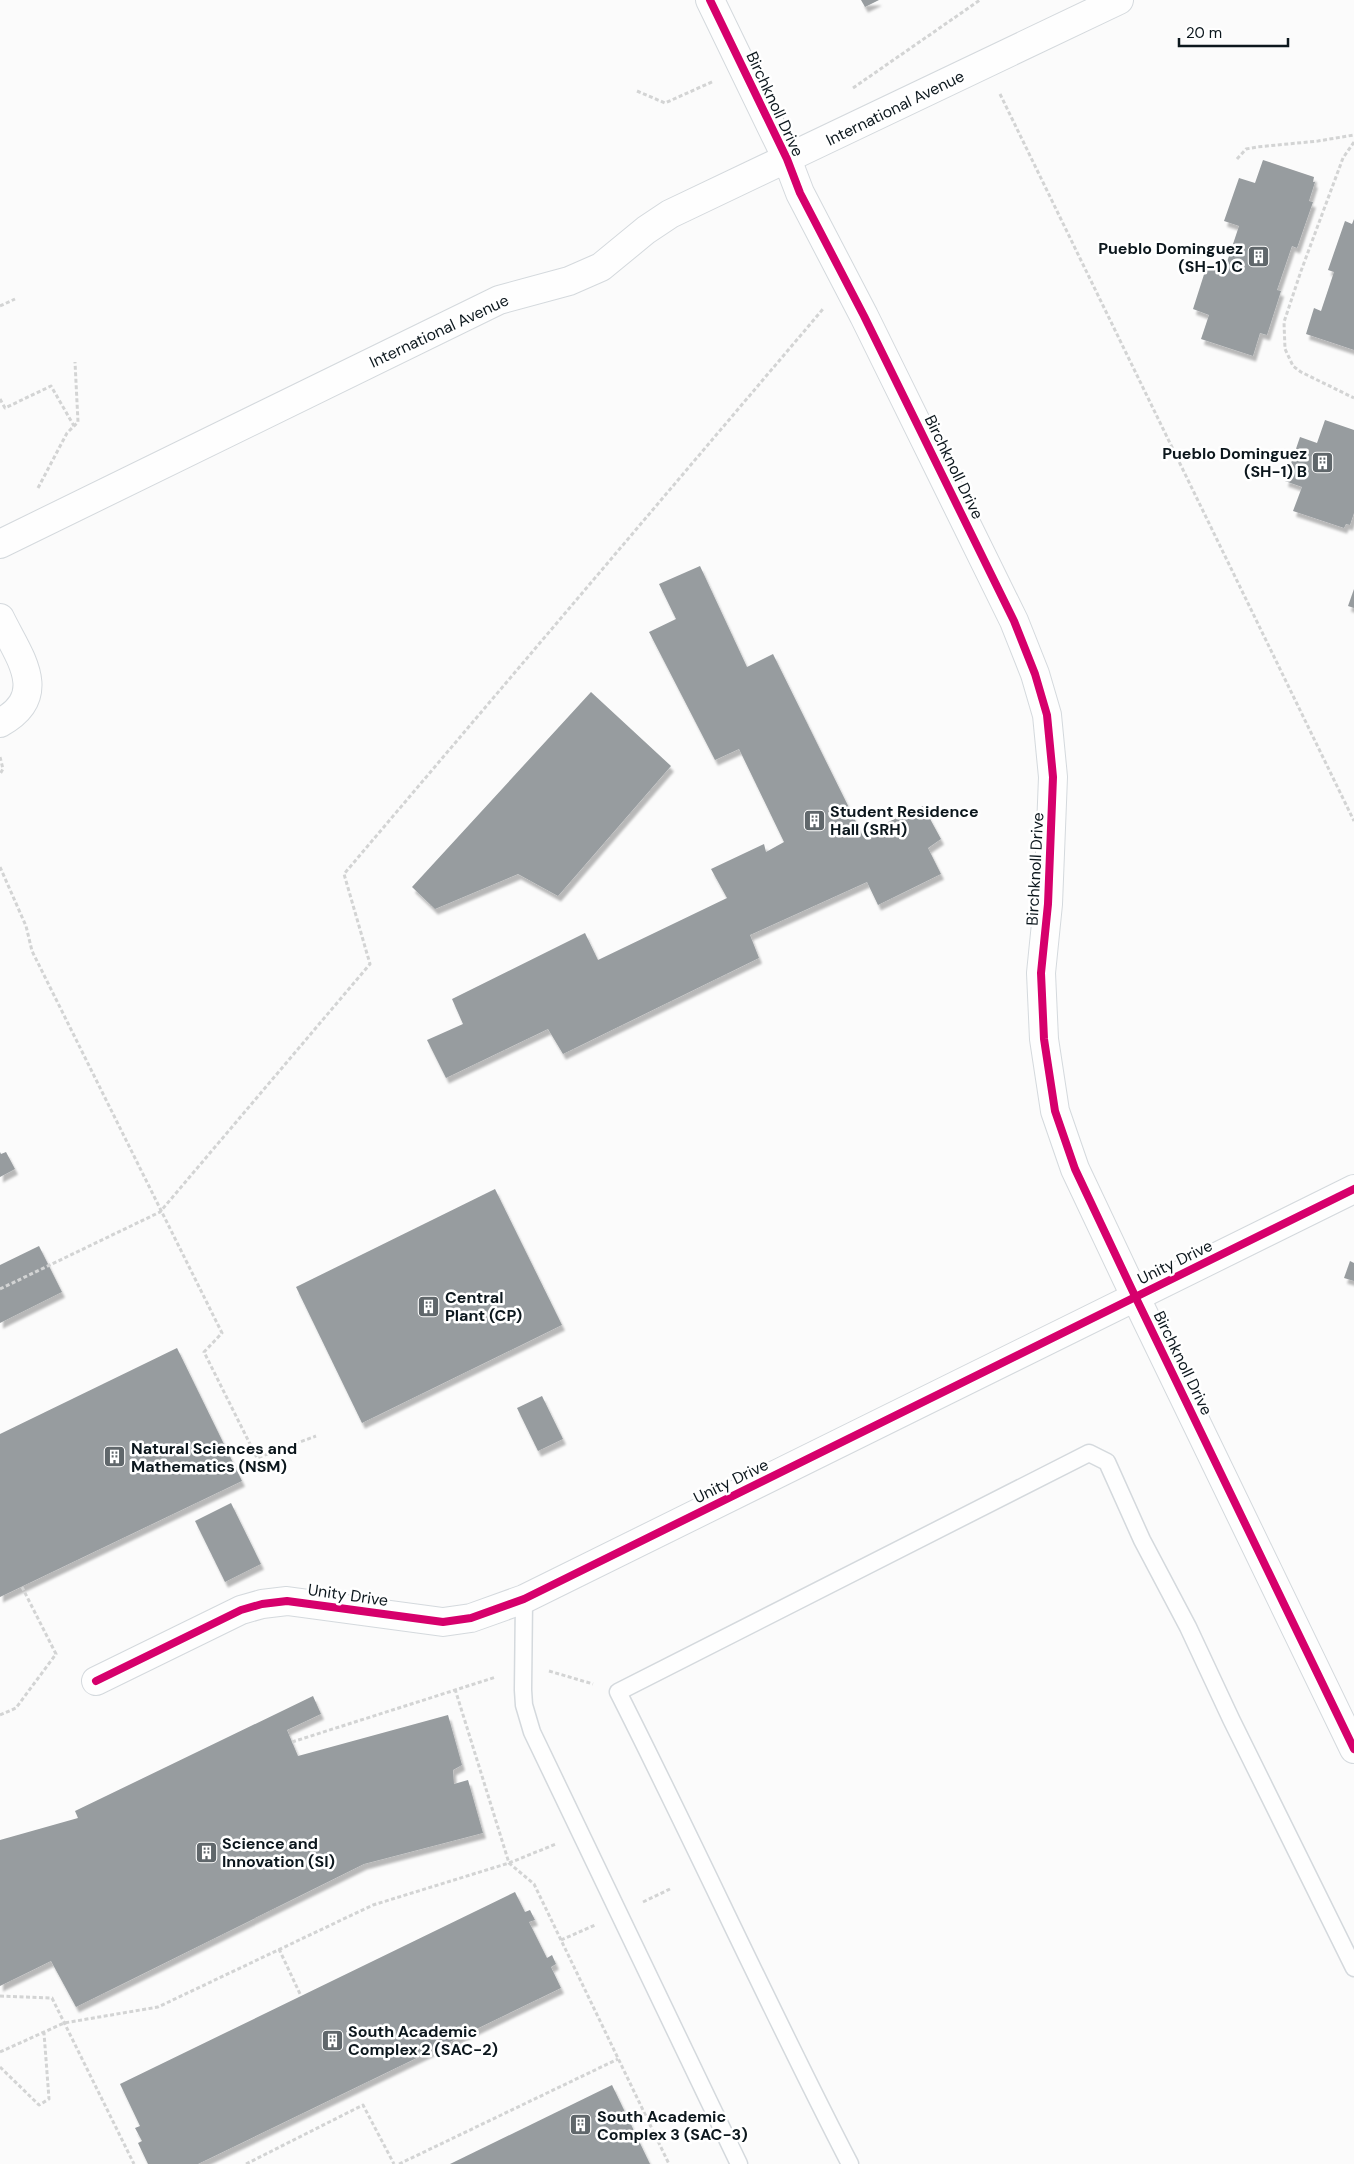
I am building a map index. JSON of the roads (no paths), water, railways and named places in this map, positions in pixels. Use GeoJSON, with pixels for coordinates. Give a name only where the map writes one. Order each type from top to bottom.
{"type":"FeatureCollection","features":[{"type":"Feature","properties":{"kind":"street","name":"Birchknoll Drive"},"geometry":{"type":"LineString","coordinates":[[710,0],[787,159],[800,193],[1014,621],[1035,674],[1045,707],[1054,777],[1048,904],[1041,973],[1044,1039],[1055,1111],[1075,1169],[1354,1749]]}},
{"type":"Feature","properties":{"kind":"street","name":"International Avenue"},"geometry":{"type":"LineString","coordinates":[[0,544],[499,300],[569,281],[601,267],[670,214],[1119,0]]}},
{"type":"Feature","properties":{"kind":"street"},"geometry":{"type":"LineString","coordinates":[[0,618],[26,670],[28,685],[27,696],[21,709],[0,723]]}},
{"type":"Feature","properties":{"kind":"street","name":"Unity Drive"},"geometry":{"type":"LineString","coordinates":[[96,1681],[241,1610],[262,1604],[287,1601],[443,1622],[471,1618],[524,1599],[1354,1189]]}},
{"type":"Feature","properties":{"kind":"lane"},"geometry":{"type":"LineString","coordinates":[[850,2164],[742,1950],[661,1777],[618,1692],[1089,1453],[1107,1462],[1142,1540],[1188,1627],[1231,1719],[1354,1968]]}},
{"type":"Feature","properties":{"kind":"lane"},"geometry":{"type":"LineString","coordinates":[[524,1599],[522,1669],[524,1705],[532,1732],[739,2164]]}},
{"type":"Feature","properties":{"kind":"place","name":"Pueblo Dominguez (SH-1) C"},"geometry":{"type":"Point","coordinates":[1259,257]}},
{"type":"Feature","properties":{"kind":"place","name":"Pueblo Dominguez (SH-1) B"},"geometry":{"type":"Point","coordinates":[1323,462]}},
{"type":"Feature","properties":{"kind":"place","name":"Student Residence Hall (SRH)"},"geometry":{"type":"Point","coordinates":[814,820]}},
{"type":"Feature","properties":{"kind":"place","name":"Central Plant (CP)"},"geometry":{"type":"Point","coordinates":[429,1306]}},
{"type":"Feature","properties":{"kind":"place","name":"Natural Sciences and Mathematics (NSM)"},"geometry":{"type":"Point","coordinates":[115,1457]}},
{"type":"Feature","properties":{"kind":"place","name":"Science and Innovation (SI)"},"geometry":{"type":"Point","coordinates":[206,1852]}},
{"type":"Feature","properties":{"kind":"place","name":"South Academic Complex 2 (SAC-2)"},"geometry":{"type":"Point","coordinates":[332,2040]}},
{"type":"Feature","properties":{"kind":"place","name":"South Academic Complex 3 (SAC-3)"},"geometry":{"type":"Point","coordinates":[581,2125]}}]}
